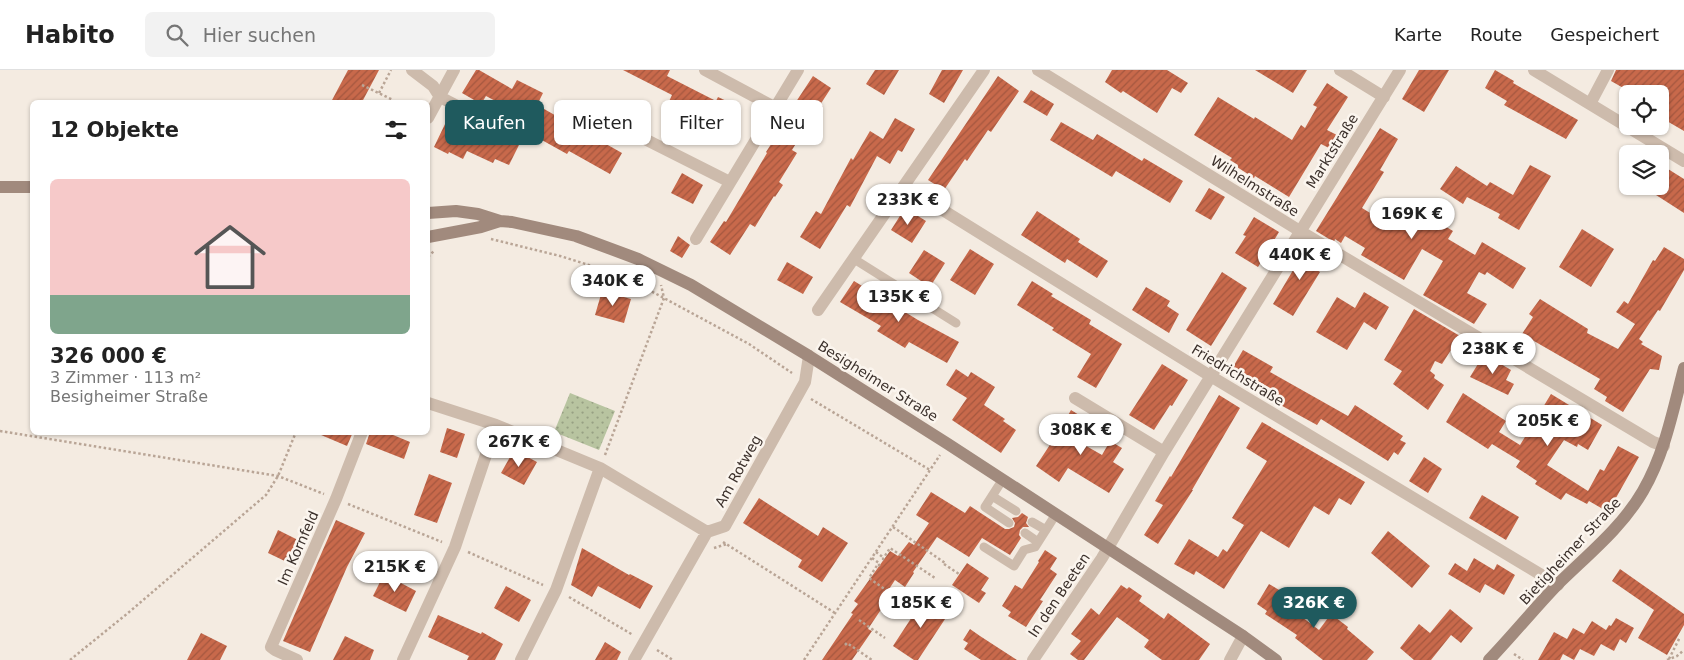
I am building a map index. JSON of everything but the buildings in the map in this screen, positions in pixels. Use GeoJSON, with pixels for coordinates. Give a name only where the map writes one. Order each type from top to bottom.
{"type":"FeatureCollection","features":[{"type":"Feature","properties":{"kind":"main road"},"geometry":{"type":"LineString","coordinates":[[0,187],[30,187]]}},
{"type":"Feature","properties":{"kind":"main road","name":"Besigheimer Straße"},"geometry":{"type":"LineString","coordinates":[[430,213],[456,211],[478,214],[500,221],[576,236],[638,259],[719,301],[1003,479],[1243,636],[1276,660]]}},
{"type":"Feature","properties":{"kind":"main road"},"geometry":{"type":"LineString","coordinates":[[430,237],[481,227],[500,221]]}},
{"type":"Feature","properties":{"kind":"main road","name":"Bietigheimer Straße"},"geometry":{"type":"LineString","coordinates":[[1489,660],[1558,584],[1611,533],[1632,508],[1648,481],[1664,446],[1684,368]]}},
{"type":"Feature","properties":{"kind":"street"},"geometry":{"type":"LineString","coordinates":[[412,70],[433,86],[440,97],[446,100]]}},
{"type":"Feature","properties":{"kind":"street"},"geometry":{"type":"LineString","coordinates":[[430,114],[454,70]]}},
{"type":"Feature","properties":{"kind":"street"},"geometry":{"type":"LineString","coordinates":[[705,70],[761,100]]}},
{"type":"Feature","properties":{"kind":"street"},"geometry":{"type":"LineString","coordinates":[[781,100],[798,70]]}},
{"type":"Feature","properties":{"kind":"street"},"geometry":{"type":"LineString","coordinates":[[818,310],[984,70]]}},
{"type":"Feature","properties":{"kind":"street","name":"Wilhelmstraße"},"geometry":{"type":"LineString","coordinates":[[1038,70],[1300,232],[1645,437],[1664,446]]}},
{"type":"Feature","properties":{"kind":"street"},"geometry":{"type":"LineString","coordinates":[[1340,70],[1384,97]]}},
{"type":"Feature","properties":{"kind":"street","name":"Marktstraße"},"geometry":{"type":"LineString","coordinates":[[1107,547],[1400,70]]}},
{"type":"Feature","properties":{"kind":"street"},"geometry":{"type":"LineString","coordinates":[[1534,70],[1684,161]]}},
{"type":"Feature","properties":{"kind":"street"},"geometry":{"type":"LineString","coordinates":[[1590,104],[1608,70]]}},
{"type":"Feature","properties":{"kind":"street"},"geometry":{"type":"LineString","coordinates":[[651,142],[730,182]]}},
{"type":"Feature","properties":{"kind":"street"},"geometry":{"type":"LineString","coordinates":[[696,239],[753,145]]}},
{"type":"Feature","properties":{"kind":"street","name":"Friedrichstraße"},"geometry":{"type":"LineString","coordinates":[[904,186],[1212,377],[1558,584]]}},
{"type":"Feature","properties":{"kind":"street","name":"Am Rotweg"},"geometry":{"type":"LineString","coordinates":[[707,532],[725,526],[805,382],[809,356]]}},
{"type":"Feature","properties":{"kind":"street"},"geometry":{"type":"LineString","coordinates":[[1075,398],[1164,452]]}},
{"type":"Feature","properties":{"kind":"street"},"geometry":{"type":"LineString","coordinates":[[430,404],[496,424],[600,468],[707,532],[634,660]]}},
{"type":"Feature","properties":{"kind":"street"},"geometry":{"type":"LineString","coordinates":[[403,660],[455,547],[496,424]]}},
{"type":"Feature","properties":{"kind":"street","name":"Im Kornfeld"},"geometry":{"type":"LineString","coordinates":[[297,660],[271,647],[336,499],[361,435]]}},
{"type":"Feature","properties":{"kind":"street"},"geometry":{"type":"LineString","coordinates":[[521,660],[556,590],[600,468]]}},
{"type":"Feature","properties":{"kind":"street","name":"In den Beeten"},"geometry":{"type":"LineString","coordinates":[[1033,660],[1102,558],[1107,547]]}},
{"type":"Feature","properties":{"kind":"street"},"geometry":{"type":"LineString","coordinates":[[1230,660],[1243,636]]}},
{"type":"Feature","properties":{"kind":"lane"},"geometry":{"type":"LineString","coordinates":[[854,259],[956,323]]}},
{"type":"Feature","properties":{"kind":"lane"},"geometry":{"type":"LineString","coordinates":[[1003,479],[985,507],[1009,523]]}},
{"type":"Feature","properties":{"kind":"lane"},"geometry":{"type":"LineString","coordinates":[[992,496],[1016,511]]}},
{"type":"Feature","properties":{"kind":"lane"},"geometry":{"type":"LineString","coordinates":[[984,547],[1014,566],[1024,550],[1035,547],[1056,514]]}},
{"type":"Feature","properties":{"kind":"lane"},"geometry":{"type":"LineString","coordinates":[[1032,522],[1046,530]]}},
{"type":"Feature","properties":{"kind":"lane"},"geometry":{"type":"LineString","coordinates":[[1025,533],[1038,542]]}},
{"type":"Feature","properties":{"kind":"path"},"geometry":{"type":"LineString","coordinates":[[379,93],[391,70]]}},
{"type":"Feature","properties":{"kind":"path"},"geometry":{"type":"LineString","coordinates":[[362,85],[393,100]]}},
{"type":"Feature","properties":{"kind":"path"},"geometry":{"type":"LineString","coordinates":[[489,239],[540,250],[608,271],[636,283],[749,344],[805,382],[807,396],[930,470]]}},
{"type":"Feature","properties":{"kind":"path"},"geometry":{"type":"LineString","coordinates":[[600,468],[664,298],[656,268]]}},
{"type":"Feature","properties":{"kind":"path"},"geometry":{"type":"LineString","coordinates":[[0,431],[278,476],[556,590],[673,660]]}},
{"type":"Feature","properties":{"kind":"path"},"geometry":{"type":"LineString","coordinates":[[70,660],[266,495],[278,476],[295,435]]}},
{"type":"Feature","properties":{"kind":"path"},"geometry":{"type":"LineString","coordinates":[[804,660],[948,444]]}},
{"type":"Feature","properties":{"kind":"path"},"geometry":{"type":"LineString","coordinates":[[893,527],[959,574]]}},
{"type":"Feature","properties":{"kind":"path"},"geometry":{"type":"LineString","coordinates":[[707,532],[835,613]]}},
{"type":"Feature","properties":{"kind":"path"},"geometry":{"type":"LineString","coordinates":[[876,552],[884,559],[890,548],[935,578]]}},
{"type":"Feature","properties":{"kind":"path"},"geometry":{"type":"LineString","coordinates":[[872,558],[879,565],[869,578],[907,605]]}},
{"type":"Feature","properties":{"kind":"path"},"geometry":{"type":"LineString","coordinates":[[859,620],[885,638]]}},
{"type":"Feature","properties":{"kind":"path"},"geometry":{"type":"LineString","coordinates":[[1668,660],[1680,637]]}},
{"type":"Feature","properties":{"kind":"path"},"geometry":{"type":"LineString","coordinates":[[845,645],[847,643],[872,660]]}},
{"type":"Feature","properties":{"kind":"path"},"geometry":{"type":"LineString","coordinates":[[1668,660],[1684,650]]}},
{"type":"Feature","properties":{"kind":"green space"},"geometry":{"type":"Polygon","coordinates":[[[570,393],[615,411],[599,450],[554,432],[570,393]]]}}]}
